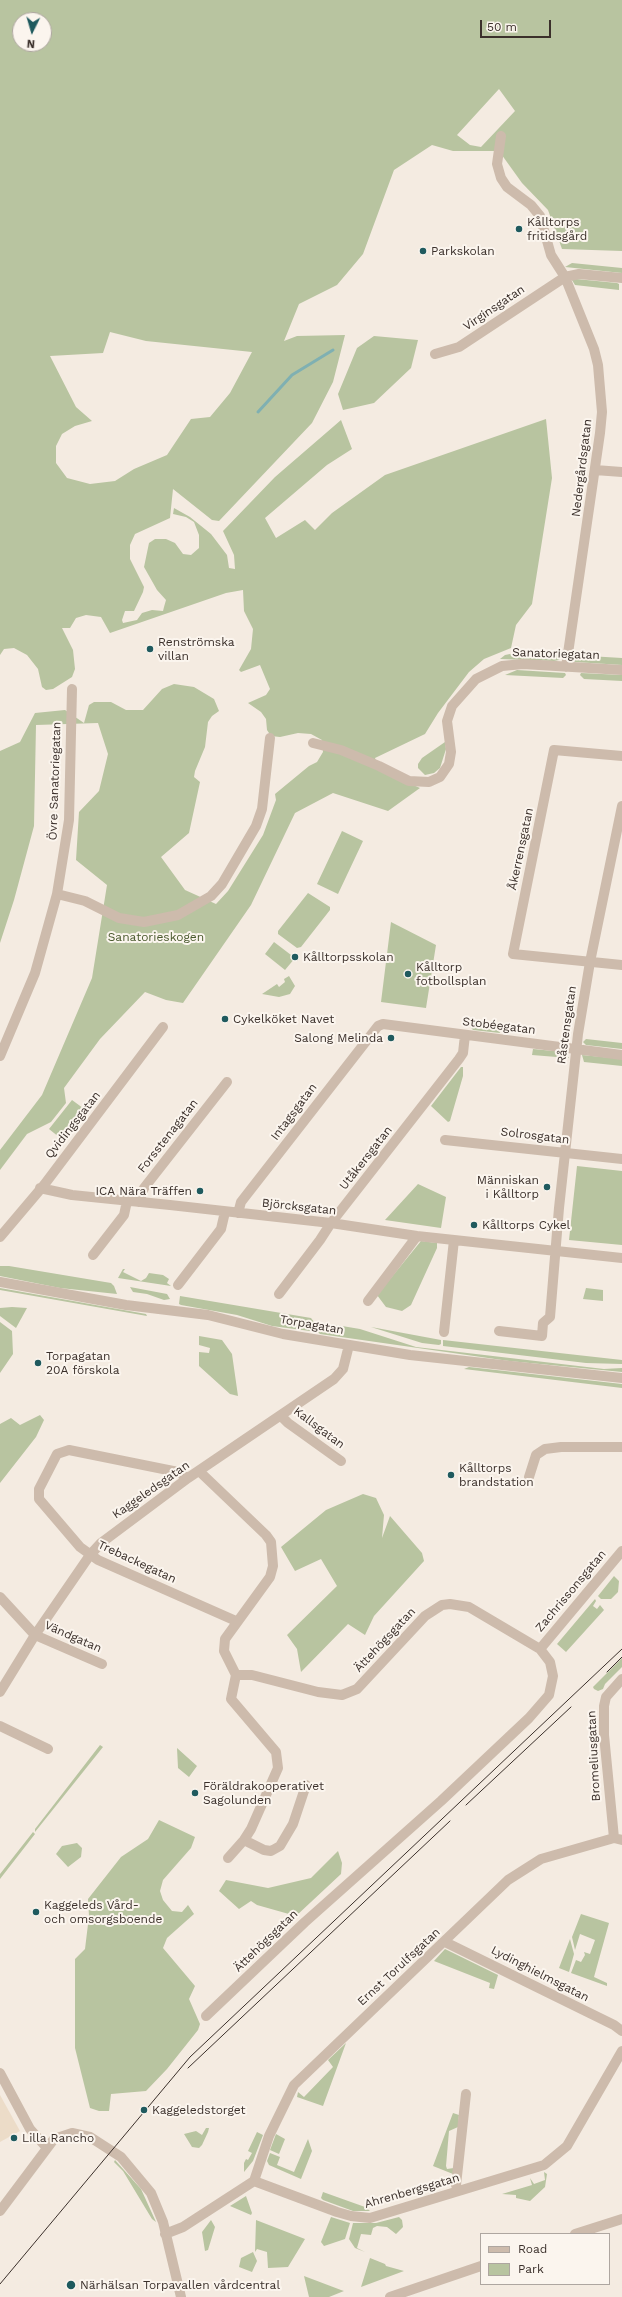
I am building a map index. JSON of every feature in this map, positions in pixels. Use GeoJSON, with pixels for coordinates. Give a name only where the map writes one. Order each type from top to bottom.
{"type":"FeatureCollection","features":[{"type":"Feature","properties":{"kind":"street"},"geometry":{"type":"LineString","coordinates":[[501,136],[497,164],[501,178],[507,188],[531,205],[540,216],[551,255],[565,277]]}},
{"type":"Feature","properties":{"kind":"street","name":"Virginsgatan"},"geometry":{"type":"LineString","coordinates":[[435,354],[460,347],[565,277],[579,274],[622,278]]}},
{"type":"Feature","properties":{"kind":"street","name":"Nedergårdsgatan"},"geometry":{"type":"LineString","coordinates":[[565,277],[594,349],[598,366],[602,412],[595,470],[566,666]]}},
{"type":"Feature","properties":{"kind":"street"},"geometry":{"type":"LineString","coordinates":[[595,470],[622,472]]}},
{"type":"Feature","properties":{"kind":"street","name":"Sanatoriegatan"},"geometry":{"type":"LineString","coordinates":[[313,743],[341,750],[379,766],[409,781],[430,782],[436,780],[445,772],[449,764],[451,752],[447,725],[452,706],[476,679],[502,666],[523,664],[622,670]]}},
{"type":"Feature","properties":{"kind":"street","name":"Övre Sanatoriegatan"},"geometry":{"type":"LineString","coordinates":[[0,1056],[35,973],[57,894],[69,820],[72,689]]}},
{"type":"Feature","properties":{"kind":"street"},"geometry":{"type":"LineString","coordinates":[[57,894],[85,901],[119,918],[144,922],[178,915],[211,896],[222,884],[256,826],[262,809],[270,738]]}},
{"type":"Feature","properties":{"kind":"street","name":"Åkerrensgatan"},"geometry":{"type":"LineString","coordinates":[[590,962],[513,954],[554,750],[622,756]]}},
{"type":"Feature","properties":{"kind":"street","name":"Råstensgatan"},"geometry":{"type":"LineString","coordinates":[[555,1250],[576,1050],[590,962],[617,856],[622,806]]}},
{"type":"Feature","properties":{"kind":"street"},"geometry":{"type":"LineString","coordinates":[[590,962],[622,966]]}},
{"type":"Feature","properties":{"kind":"street","name":"Stobéegatan"},"geometry":{"type":"LineString","coordinates":[[376,1029],[380,1025],[388,1023],[465,1035],[622,1055]]}},
{"type":"Feature","properties":{"kind":"street","name":"Qvidingsgatan"},"geometry":{"type":"LineString","coordinates":[[0,1237],[40,1188],[163,1027]]}},
{"type":"Feature","properties":{"kind":"street","name":"Intagsgatan"},"geometry":{"type":"LineString","coordinates":[[238,1213],[241,1202],[376,1029]]}},
{"type":"Feature","properties":{"kind":"street","name":"Utåkersgatan"},"geometry":{"type":"LineString","coordinates":[[279,1294],[331,1223],[464,1053],[465,1035]]}},
{"type":"Feature","properties":{"kind":"street","name":"Forsstenagatan"},"geometry":{"type":"LineString","coordinates":[[139,1202],[144,1188],[221,1084]]}},
{"type":"Feature","properties":{"kind":"street","name":"Solrosgatan"},"geometry":{"type":"LineString","coordinates":[[445,1140],[622,1159]]}},
{"type":"Feature","properties":{"kind":"street","name":"Björcksgatan"},"geometry":{"type":"LineString","coordinates":[[40,1188],[55,1193],[331,1223],[417,1236],[622,1258]]}},
{"type":"Feature","properties":{"kind":"street"},"geometry":{"type":"LineString","coordinates":[[93,1255],[124,1215],[127,1201]]}},
{"type":"Feature","properties":{"kind":"street"},"geometry":{"type":"LineString","coordinates":[[178,1285],[221,1229],[225,1212]]}},
{"type":"Feature","properties":{"kind":"street"},"geometry":{"type":"LineString","coordinates":[[368,1301],[417,1236]]}},
{"type":"Feature","properties":{"kind":"street"},"geometry":{"type":"LineString","coordinates":[[444,1332],[454,1240]]}},
{"type":"Feature","properties":{"kind":"street"},"geometry":{"type":"LineString","coordinates":[[500,1331],[542,1336],[543,1323],[550,1317],[555,1250]]}},
{"type":"Feature","properties":{"kind":"street","name":"Torpagatan"},"geometry":{"type":"LineString","coordinates":[[0,1282],[126,1305],[208,1315],[283,1334],[410,1355],[622,1378]]}},
{"type":"Feature","properties":{"kind":"street","name":"Kaggeledsgatan"},"geometry":{"type":"LineString","coordinates":[[0,1692],[35,1635],[90,1554],[100,1542],[188,1478],[334,1379],[343,1369],[349,1345]]}},
{"type":"Feature","properties":{"kind":"street","name":"Kallsgatan"},"geometry":{"type":"LineString","coordinates":[[281,1416],[293,1427],[341,1460]]}},
{"type":"Feature","properties":{"kind":"street"},"geometry":{"type":"LineString","coordinates":[[529,1477],[532,1462],[536,1455],[545,1449],[561,1447],[622,1447]]}},
{"type":"Feature","properties":{"kind":"street","name":"Trebackegatan"},"geometry":{"type":"LineString","coordinates":[[188,1478],[178,1472],[69,1450],[57,1454],[39,1489],[39,1499],[80,1547],[90,1554],[113,1567],[236,1621]]}},
{"type":"Feature","properties":{"kind":"street"},"geometry":{"type":"LineString","coordinates":[[199,1471],[266,1535],[271,1542],[273,1566],[270,1577],[236,1621],[225,1638],[224,1651],[236,1675],[231,1699],[270,1744],[278,1758],[276,1775],[244,1840],[228,1858]]}},
{"type":"Feature","properties":{"kind":"street","name":"Zachrissonsgatan"},"geometry":{"type":"LineString","coordinates":[[540,1649],[622,1551]]}},
{"type":"Feature","properties":{"kind":"street","name":"Vändgatan"},"geometry":{"type":"LineString","coordinates":[[0,1598],[35,1635],[102,1664]]}},
{"type":"Feature","properties":{"kind":"street","name":"Ättehögsgatan"},"geometry":{"type":"LineString","coordinates":[[206,2016],[305,1922],[441,1801],[544,1702],[552,1688],[553,1676],[550,1662],[540,1649],[469,1607],[450,1604],[442,1605],[425,1616],[357,1689],[342,1695],[318,1692],[252,1675],[236,1675]]}},
{"type":"Feature","properties":{"kind":"street","name":"Bromeliusgatan"},"geometry":{"type":"LineString","coordinates":[[618,1839],[604,1735],[604,1706],[606,1697],[622,1679]]}},
{"type":"Feature","properties":{"kind":"street"},"geometry":{"type":"LineString","coordinates":[[0,1726],[48,1749]]}},
{"type":"Feature","properties":{"kind":"street"},"geometry":{"type":"LineString","coordinates":[[244,1840],[264,1850],[270,1851],[280,1846],[293,1824],[306,1785]]}},
{"type":"Feature","properties":{"kind":"street","name":"Ernst Torulfsgatan"},"geometry":{"type":"LineString","coordinates":[[254,2181],[269,2136],[294,2085],[508,1880],[525,1867],[541,1859],[618,1839]]}},
{"type":"Feature","properties":{"kind":"street","name":"Lydinghielmsgatan"},"geometry":{"type":"LineString","coordinates":[[445,1942],[614,2025],[622,2031]]}},
{"type":"Feature","properties":{"kind":"street","name":"Ahrenbergsgatan"},"geometry":{"type":"LineString","coordinates":[[254,2181],[330,2210],[360,2218],[383,2215],[544,2165],[558,2155],[567,2146],[622,2052]]}},
{"type":"Feature","properties":{"kind":"street"},"geometry":{"type":"LineString","coordinates":[[0,2073],[30,2129],[47,2148]]}},
{"type":"Feature","properties":{"kind":"street"},"geometry":{"type":"LineString","coordinates":[[458,2191],[456,2185],[466,2094]]}},
{"type":"Feature","properties":{"kind":"street"},"geometry":{"type":"LineString","coordinates":[[0,2211],[47,2148],[60,2136],[78,2133],[103,2144],[121,2156],[151,2193],[166,2234],[181,2297]]}},
{"type":"Feature","properties":{"kind":"street"},"geometry":{"type":"LineString","coordinates":[[166,2234],[183,2227],[254,2181]]}},
{"type":"Feature","properties":{"kind":"street"},"geometry":{"type":"LineString","coordinates":[[578,2233],[622,2219]]}},
{"type":"Feature","properties":{"kind":"street"},"geometry":{"type":"LineString","coordinates":[[390,2297],[480,2266]]}},
{"type":"Feature","properties":{"kind":"green space","name":"Sanatorieskogen"},"geometry":{"type":"Polygon","coordinates":[[[0,0],[622,0],[622,251],[562,249],[548,210],[522,183],[499,151],[453,151],[432,145],[394,170],[363,254],[337,285],[299,304],[284,341],[297,336],[345,335],[333,382],[312,423],[219,521],[212,520],[173,489],[170,518],[135,534],[130,545],[130,559],[144,587],[134,611],[125,611],[122,620],[123,623],[137,620],[142,613],[152,610],[163,611],[166,600],[157,590],[144,567],[149,543],[155,539],[166,539],[175,543],[183,554],[191,555],[199,548],[199,535],[194,522],[186,517],[173,514],[174,508],[190,517],[211,534],[227,555],[229,568],[235,569],[234,555],[223,531],[275,477],[341,420],[352,449],[327,465],[265,518],[276,538],[305,520],[315,530],[332,513],[385,475],[546,419],[552,478],[532,604],[516,625],[511,648],[484,659],[469,672],[438,713],[425,734],[375,758],[379,770],[420,788],[388,811],[333,793],[295,813],[251,905],[183,1003],[166,1000],[145,992],[100,1039],[64,1088],[66,1103],[51,1122],[27,1134],[0,1170],[0,1150],[42,1095],[92,978],[107,885],[76,860],[79,812],[99,791],[108,754],[98,723],[36,725],[34,826],[14,900],[0,943],[0,751],[20,742],[35,713],[65,710],[84,723],[89,705],[94,702],[111,702],[126,710],[143,710],[162,689],[174,684],[194,687],[214,699],[219,711],[212,716],[208,722],[205,747],[195,771],[194,777],[200,782],[189,833],[161,857],[185,890],[216,904],[228,891],[263,835],[276,800],[275,794],[309,766],[317,762],[323,752],[322,740],[311,734],[298,733],[280,737],[271,736],[267,730],[266,719],[261,712],[248,703],[266,695],[270,689],[260,665],[241,672],[239,670],[251,649],[253,629],[244,611],[243,590],[226,593],[110,633],[101,617],[86,615],[76,618],[70,628],[62,628],[73,650],[75,669],[72,677],[53,689],[46,690],[42,687],[38,669],[27,655],[14,648],[4,649],[0,655],[0,0]],[[499,89],[457,135],[470,145],[481,147],[515,111],[499,89]],[[110,332],[103,353],[50,356],[76,407],[92,421],[75,426],[62,434],[56,446],[56,463],[67,478],[90,484],[115,481],[134,469],[167,455],[191,419],[210,417],[230,393],[252,352],[146,341],[110,332]]]}},
{"type":"Feature","properties":{"kind":"green space"},"geometry":{"type":"Polygon","coordinates":[[[572,263],[622,268],[622,273],[565,267],[572,263]]]}},
{"type":"Feature","properties":{"kind":"green space"},"geometry":{"type":"Polygon","coordinates":[[[576,279],[617,283],[619,284],[619,290],[575,285],[572,280],[576,279]]]}},
{"type":"Feature","properties":{"kind":"green space"},"geometry":{"type":"Polygon","coordinates":[[[374,336],[418,340],[411,368],[374,403],[343,410],[338,394],[357,348],[374,336]]]}},
{"type":"Feature","properties":{"kind":"green space"},"geometry":{"type":"Polygon","coordinates":[[[520,652],[560,654],[561,657],[559,660],[554,661],[500,659],[505,655],[520,652]]]}},
{"type":"Feature","properties":{"kind":"green space"},"geometry":{"type":"Polygon","coordinates":[[[572,655],[622,658],[622,665],[575,662],[571,660],[572,655]]]}},
{"type":"Feature","properties":{"kind":"green space"},"geometry":{"type":"Polygon","coordinates":[[[517,670],[565,673],[566,675],[563,678],[505,675],[517,670]]]}},
{"type":"Feature","properties":{"kind":"green space"},"geometry":{"type":"Polygon","coordinates":[[[581,673],[622,675],[622,681],[584,679],[580,675],[581,673]]]}},
{"type":"Feature","properties":{"kind":"green space"},"geometry":{"type":"Polygon","coordinates":[[[445,742],[446,749],[440,768],[434,773],[425,775],[418,768],[418,764],[422,758],[445,742]]]}},
{"type":"Feature","properties":{"kind":"green space"},"geometry":{"type":"Polygon","coordinates":[[[342,831],[363,841],[338,894],[317,884],[342,831]]]}},
{"type":"Feature","properties":{"kind":"green space"},"geometry":{"type":"Polygon","coordinates":[[[308,893],[330,907],[330,910],[301,947],[297,948],[278,934],[278,931],[308,893]]]}},
{"type":"Feature","properties":{"kind":"green space","name":"Kålltorp fotbollsplan"},"geometry":{"type":"Polygon","coordinates":[[[391,922],[436,945],[426,1008],[381,1002],[391,922]]]}},
{"type":"Feature","properties":{"kind":"green space"},"geometry":{"type":"Polygon","coordinates":[[[274,942],[295,958],[285,970],[265,954],[274,942]]]}},
{"type":"Feature","properties":{"kind":"green space"},"geometry":{"type":"Polygon","coordinates":[[[289,976],[295,986],[290,994],[279,997],[262,994],[277,984],[279,987],[285,982],[284,979],[289,976]]]}},
{"type":"Feature","properties":{"kind":"green space"},"geometry":{"type":"Polygon","coordinates":[[[468,1024],[498,1027],[500,1033],[473,1030],[468,1024]]]}},
{"type":"Feature","properties":{"kind":"green space"},"geometry":{"type":"Polygon","coordinates":[[[586,1039],[622,1043],[622,1049],[586,1045],[583,1042],[586,1039]]]}},
{"type":"Feature","properties":{"kind":"green space"},"geometry":{"type":"Polygon","coordinates":[[[533,1049],[564,1052],[569,1058],[532,1055],[533,1049]]]}},
{"type":"Feature","properties":{"kind":"green space"},"geometry":{"type":"Polygon","coordinates":[[[582,1055],[622,1059],[622,1066],[584,1062],[582,1055]]]}},
{"type":"Feature","properties":{"kind":"green space"},"geometry":{"type":"Polygon","coordinates":[[[461,1067],[463,1067],[463,1076],[450,1121],[448,1122],[431,1106],[461,1067]]]}},
{"type":"Feature","properties":{"kind":"green space"},"geometry":{"type":"Polygon","coordinates":[[[72,1100],[87,1111],[64,1141],[49,1129],[72,1100]]]}},
{"type":"Feature","properties":{"kind":"green space"},"geometry":{"type":"Polygon","coordinates":[[[577,1166],[622,1171],[622,1245],[569,1240],[577,1166]]]}},
{"type":"Feature","properties":{"kind":"green space"},"geometry":{"type":"Polygon","coordinates":[[[418,1184],[446,1197],[441,1228],[385,1220],[418,1184]]]}},
{"type":"Feature","properties":{"kind":"green space"},"geometry":{"type":"Polygon","coordinates":[[[421,1241],[437,1243],[437,1248],[411,1305],[402,1311],[386,1307],[377,1295],[421,1241]]]}},
{"type":"Feature","properties":{"kind":"green space"},"geometry":{"type":"Polygon","coordinates":[[[0,1266],[9,1266],[111,1283],[117,1294],[60,1288],[0,1276],[0,1266]]]}},
{"type":"Feature","properties":{"kind":"green space"},"geometry":{"type":"Polygon","coordinates":[[[123,1269],[125,1269],[123,1272],[141,1281],[146,1278],[149,1273],[163,1275],[169,1279],[167,1283],[171,1286],[118,1278],[123,1269]]]}},
{"type":"Feature","properties":{"kind":"green space"},"geometry":{"type":"Polygon","coordinates":[[[130,1287],[167,1294],[170,1299],[164,1300],[147,1294],[133,1292],[130,1287]]]}},
{"type":"Feature","properties":{"kind":"green space"},"geometry":{"type":"Polygon","coordinates":[[[0,1288],[146,1314],[147,1316],[0,1290],[0,1288]]]}},
{"type":"Feature","properties":{"kind":"green space"},"geometry":{"type":"Polygon","coordinates":[[[586,1288],[603,1290],[603,1301],[583,1299],[586,1288]]]}},
{"type":"Feature","properties":{"kind":"green space"},"geometry":{"type":"Polygon","coordinates":[[[180,1296],[311,1318],[314,1322],[310,1331],[272,1326],[237,1315],[181,1305],[179,1304],[180,1296]]]}},
{"type":"Feature","properties":{"kind":"green space"},"geometry":{"type":"Polygon","coordinates":[[[0,1308],[27,1308],[16,1328],[0,1316],[0,1308]]]}},
{"type":"Feature","properties":{"kind":"green space"},"geometry":{"type":"Polygon","coordinates":[[[0,1322],[12,1331],[13,1354],[0,1373],[0,1322]]]}},
{"type":"Feature","properties":{"kind":"green space"},"geometry":{"type":"Polygon","coordinates":[[[318,1322],[360,1329],[416,1347],[604,1369],[622,1368],[622,1372],[509,1361],[320,1334],[317,1331],[318,1322]]]}},
{"type":"Feature","properties":{"kind":"green space"},"geometry":{"type":"Polygon","coordinates":[[[371,1327],[441,1340],[441,1344],[422,1343],[371,1327]]]}},
{"type":"Feature","properties":{"kind":"green space"},"geometry":{"type":"Polygon","coordinates":[[[199,1336],[222,1340],[232,1354],[238,1396],[230,1394],[199,1366],[199,1352],[209,1353],[210,1348],[199,1345],[199,1336]]]}},
{"type":"Feature","properties":{"kind":"green space"},"geometry":{"type":"Polygon","coordinates":[[[443,1340],[622,1360],[622,1364],[586,1363],[443,1346],[443,1340]]]}},
{"type":"Feature","properties":{"kind":"green space"},"geometry":{"type":"Polygon","coordinates":[[[469,1367],[622,1384],[622,1388],[464,1369],[469,1367]]]}},
{"type":"Feature","properties":{"kind":"green space"},"geometry":{"type":"Polygon","coordinates":[[[40,1415],[44,1420],[36,1437],[0,1483],[0,1424],[11,1418],[20,1425],[40,1415]]]}},
{"type":"Feature","properties":{"kind":"green space"},"geometry":{"type":"Polygon","coordinates":[[[363,1494],[376,1498],[384,1515],[382,1538],[390,1516],[422,1553],[424,1561],[374,1616],[365,1635],[348,1624],[301,1672],[297,1649],[287,1635],[337,1586],[321,1559],[295,1571],[281,1547],[326,1510],[363,1494]]]}},
{"type":"Feature","properties":{"kind":"green space"},"geometry":{"type":"Polygon","coordinates":[[[614,1576],[619,1581],[618,1592],[611,1599],[601,1599],[598,1596],[614,1576]]]}},
{"type":"Feature","properties":{"kind":"green space"},"geometry":{"type":"Polygon","coordinates":[[[595,1599],[596,1601],[593,1606],[597,1609],[600,1605],[604,1610],[566,1652],[557,1644],[595,1599]]]}},
{"type":"Feature","properties":{"kind":"green space"},"geometry":{"type":"Polygon","coordinates":[[[622,1658],[622,1667],[605,1684],[603,1689],[598,1691],[594,1689],[593,1687],[622,1658]]]}},
{"type":"Feature","properties":{"kind":"green space"},"geometry":{"type":"Polygon","coordinates":[[[100,1745],[103,1747],[35,1832],[35,1829],[100,1745]]]}},
{"type":"Feature","properties":{"kind":"green space"},"geometry":{"type":"Polygon","coordinates":[[[177,1748],[197,1766],[189,1777],[178,1768],[177,1748]]]}},
{"type":"Feature","properties":{"kind":"green space"},"geometry":{"type":"Polygon","coordinates":[[[159,1820],[195,1837],[191,1848],[163,1880],[160,1891],[163,1900],[172,1911],[182,1912],[188,1905],[194,1914],[167,1938],[163,1948],[195,1986],[189,1999],[200,2024],[198,2030],[167,2069],[146,2091],[111,2094],[109,2111],[99,2111],[90,2108],[75,2048],[75,1959],[85,1949],[89,1916],[88,1899],[121,1857],[148,1839],[159,1820]]]}},
{"type":"Feature","properties":{"kind":"green space"},"geometry":{"type":"Polygon","coordinates":[[[33,1832],[35,1834],[0,1879],[0,1874],[33,1832]]]}},
{"type":"Feature","properties":{"kind":"green space"},"geometry":{"type":"Polygon","coordinates":[[[77,1843],[82,1848],[81,1857],[68,1867],[56,1854],[62,1846],[77,1843]]]}},
{"type":"Feature","properties":{"kind":"green space"},"geometry":{"type":"Polygon","coordinates":[[[338,1851],[342,1863],[341,1874],[296,1916],[257,1905],[251,1901],[239,1909],[219,1891],[226,1880],[268,1888],[311,1878],[338,1851]]]}},
{"type":"Feature","properties":{"kind":"green space"},"geometry":{"type":"Polygon","coordinates":[[[581,1914],[609,1923],[594,1977],[607,1983],[607,1986],[571,1973],[576,1960],[581,1962],[585,1955],[584,1952],[590,1954],[595,1940],[580,1934],[575,1950],[572,1937],[581,1914]]]}},
{"type":"Feature","properties":{"kind":"green space"},"geometry":{"type":"Polygon","coordinates":[[[570,1939],[574,1954],[569,1972],[559,1968],[570,1939]]]}},
{"type":"Feature","properties":{"kind":"green space"},"geometry":{"type":"Polygon","coordinates":[[[445,1949],[498,1975],[494,1989],[489,1988],[490,1983],[434,1961],[445,1949]]]}},
{"type":"Feature","properties":{"kind":"green space"},"geometry":{"type":"Polygon","coordinates":[[[346,2043],[323,2106],[297,2097],[298,2092],[304,2097],[333,2067],[328,2060],[346,2043]]]}},
{"type":"Feature","properties":{"kind":"green space"},"geometry":{"type":"Polygon","coordinates":[[[453,2113],[459,2115],[458,2127],[449,2131],[446,2166],[447,2169],[454,2168],[453,2174],[433,2166],[453,2113]]]}},
{"type":"Feature","properties":{"kind":"green space"},"geometry":{"type":"Polygon","coordinates":[[[206,2128],[209,2128],[202,2145],[199,2148],[192,2147],[184,2134],[196,2131],[202,2135],[206,2128]]]}},
{"type":"Feature","properties":{"kind":"green space"},"geometry":{"type":"Polygon","coordinates":[[[257,2132],[263,2135],[253,2161],[244,2172],[244,2163],[246,2159],[248,2160],[252,2153],[248,2151],[257,2132]]]}},
{"type":"Feature","properties":{"kind":"green space"},"geometry":{"type":"Polygon","coordinates":[[[276,2134],[285,2139],[279,2154],[270,2150],[276,2134]]]}},
{"type":"Feature","properties":{"kind":"green space"},"geometry":{"type":"Polygon","coordinates":[[[308,2139],[312,2151],[301,2179],[269,2165],[267,2161],[270,2153],[280,2157],[277,2165],[294,2172],[308,2139]]]}},
{"type":"Feature","properties":{"kind":"green space"},"geometry":{"type":"Polygon","coordinates":[[[115,2160],[141,2189],[156,2222],[152,2219],[123,2171],[114,2162],[115,2160]]]}},
{"type":"Feature","properties":{"kind":"green space"},"geometry":{"type":"Polygon","coordinates":[[[544,2172],[547,2174],[545,2187],[530,2201],[516,2198],[516,2195],[502,2194],[532,2185],[530,2178],[534,2184],[545,2180],[544,2172]]]}},
{"type":"Feature","properties":{"kind":"green space"},"geometry":{"type":"Polygon","coordinates":[[[323,2192],[365,2207],[370,2211],[353,2211],[323,2200],[321,2198],[323,2192]]]}},
{"type":"Feature","properties":{"kind":"green space"},"geometry":{"type":"Polygon","coordinates":[[[246,2196],[252,2213],[251,2215],[230,2206],[246,2196]]]}},
{"type":"Feature","properties":{"kind":"green space"},"geometry":{"type":"Polygon","coordinates":[[[331,2217],[350,2223],[345,2239],[324,2246],[321,2242],[331,2217]]]}},
{"type":"Feature","properties":{"kind":"green space"},"geometry":{"type":"Polygon","coordinates":[[[399,2217],[402,2220],[403,2227],[396,2234],[387,2227],[377,2226],[373,2228],[371,2235],[361,2234],[357,2248],[365,2252],[355,2248],[349,2239],[353,2223],[376,2223],[399,2217]]]}},
{"type":"Feature","properties":{"kind":"green space"},"geometry":{"type":"Polygon","coordinates":[[[211,2220],[215,2227],[208,2250],[205,2251],[202,2232],[211,2220]]]}},
{"type":"Feature","properties":{"kind":"green space"},"geometry":{"type":"Polygon","coordinates":[[[256,2220],[305,2239],[288,2267],[268,2268],[267,2252],[257,2249],[255,2252],[256,2220]]]}},
{"type":"Feature","properties":{"kind":"green space"},"geometry":{"type":"Polygon","coordinates":[[[253,2252],[257,2261],[252,2272],[239,2267],[241,2258],[253,2252]]]}},
{"type":"Feature","properties":{"kind":"green space"},"geometry":{"type":"Polygon","coordinates":[[[370,2258],[385,2264],[386,2266],[404,2271],[361,2287],[370,2258]]]}},
{"type":"Feature","properties":{"kind":"green space"},"geometry":{"type":"Polygon","coordinates":[[[304,2276],[344,2291],[329,2297],[309,2297],[304,2276]]]}},
{"type":"Feature","properties":{"kind":"shaded area"},"geometry":{"type":"Polygon","coordinates":[[[0,2095],[20,2131],[0,2142],[0,2095]]]}},
{"type":"Feature","properties":{"kind":"waterway"},"geometry":{"type":"LineString","coordinates":[[258,412],[292,375],[333,350]]}},
{"type":"Feature","properties":{"kind":"tram line"},"geometry":{"type":"LineString","coordinates":[[0,2284],[190,2057],[622,1649]]}},
{"type":"Feature","properties":{"kind":"tram line"},"geometry":{"type":"LineString","coordinates":[[607,1672],[622,1657]]}},
{"type":"Feature","properties":{"kind":"tram line"},"geometry":{"type":"LineString","coordinates":[[466,1805],[571,1707]]}},
{"type":"Feature","properties":{"kind":"tram line"},"geometry":{"type":"LineString","coordinates":[[188,2068],[450,1821]]}},
{"type":"Feature","properties":{"kind":"place","name":"Kålltorps fritidsgård"},"geometry":{"type":"Point","coordinates":[519,229]}},
{"type":"Feature","properties":{"kind":"place","name":"Parkskolan"},"geometry":{"type":"Point","coordinates":[423,251]}},
{"type":"Feature","properties":{"kind":"place","name":"Renströmska villan"},"geometry":{"type":"Point","coordinates":[150,649]}},
{"type":"Feature","properties":{"kind":"place","name":"Kålltorpsskolan"},"geometry":{"type":"Point","coordinates":[295,957]}},
{"type":"Feature","properties":{"kind":"place","name":"Kålltorp fotbollsplan"},"geometry":{"type":"Point","coordinates":[408,974]}},
{"type":"Feature","properties":{"kind":"place","name":"Cykelköket Navet"},"geometry":{"type":"Point","coordinates":[225,1019]}},
{"type":"Feature","properties":{"kind":"place","name":"Salong Melinda"},"geometry":{"type":"Point","coordinates":[391,1038]}},
{"type":"Feature","properties":{"kind":"place","name":"Människan i Kålltorp"},"geometry":{"type":"Point","coordinates":[547,1187]}},
{"type":"Feature","properties":{"kind":"place","name":"ICA Nära Träffen"},"geometry":{"type":"Point","coordinates":[200,1191]}},
{"type":"Feature","properties":{"kind":"place","name":"Kålltorps Cykel"},"geometry":{"type":"Point","coordinates":[474,1225]}},
{"type":"Feature","properties":{"kind":"place","name":"Torpagatan 20A förskola"},"geometry":{"type":"Point","coordinates":[38,1363]}},
{"type":"Feature","properties":{"kind":"place","name":"Kålltorps brandstation"},"geometry":{"type":"Point","coordinates":[451,1475]}},
{"type":"Feature","properties":{"kind":"place","name":"Föräldrakooperativet Sagolunden"},"geometry":{"type":"Point","coordinates":[195,1793]}},
{"type":"Feature","properties":{"kind":"place","name":"Kaggeleds Vård- och omsorgsboende"},"geometry":{"type":"Point","coordinates":[36,1912]}},
{"type":"Feature","properties":{"kind":"place","name":"Kaggeledstorget"},"geometry":{"type":"Point","coordinates":[144,2110]}},
{"type":"Feature","properties":{"kind":"place","name":"Lilla Rancho"},"geometry":{"type":"Point","coordinates":[14,2138]}},
{"type":"Feature","properties":{"kind":"place","name":"Närhälsan Torpavallen vårdcentral"},"geometry":{"type":"Point","coordinates":[71,2285]}}]}
